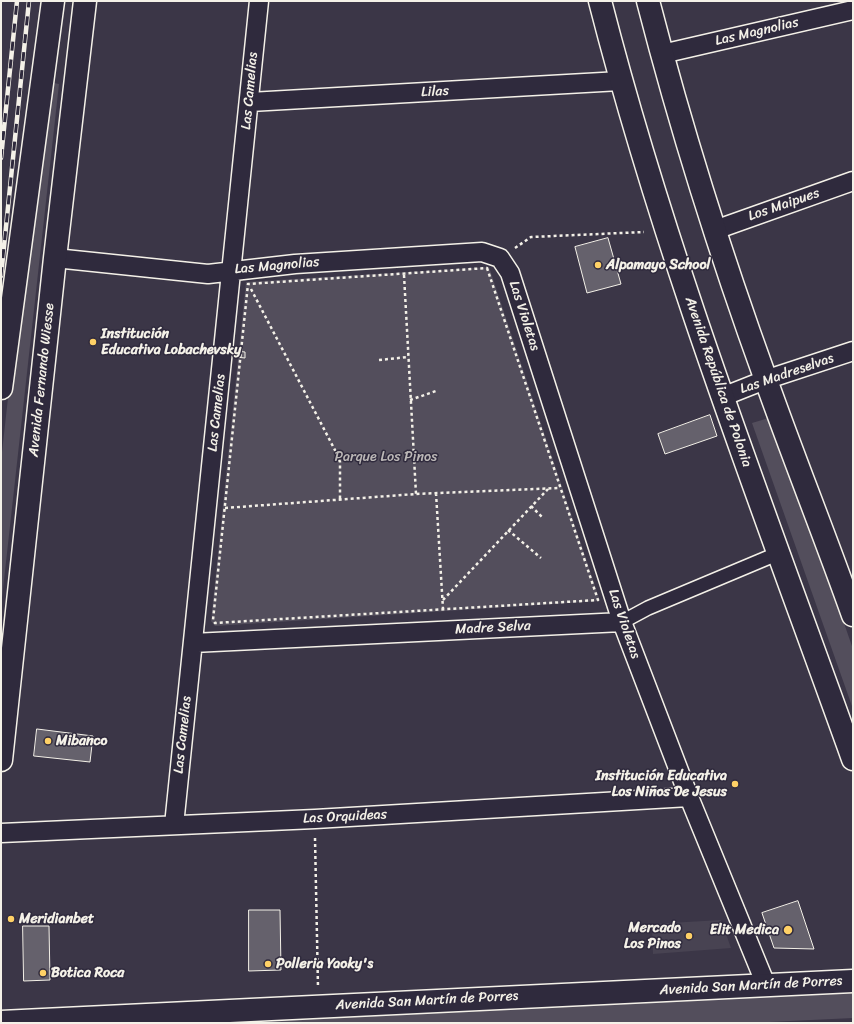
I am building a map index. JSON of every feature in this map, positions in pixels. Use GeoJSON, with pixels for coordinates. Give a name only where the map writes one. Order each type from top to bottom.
{"type":"FeatureCollection","features":[{"type":"Feature","properties":{"kind":"main road"},"geometry":{"type":"LineString","coordinates":[[1,388],[53,1]]}},
{"type":"Feature","properties":{"kind":"main road","name":"Avenida Fernando Wiesse"},"geometry":{"type":"LineString","coordinates":[[1,760],[55,258],[85,1]]}},
{"type":"Feature","properties":{"kind":"main road","name":"Avenida República de Polonia"},"geometry":{"type":"LineString","coordinates":[[600,1],[620,81],[667,231],[722,398],[853,759]]}},
{"type":"Feature","properties":{"kind":"main road"},"geometry":{"type":"LineString","coordinates":[[648,1],[662,54],[715,230],[765,380],[823,530],[853,615]]}},
{"type":"Feature","properties":{"kind":"main road","name":"Avenida San Martín de Porres"},"geometry":{"type":"LineString","coordinates":[[1,1022],[853,981]]}},
{"type":"Feature","properties":{"kind":"street","name":"Las Camelias"},"geometry":{"type":"LineString","coordinates":[[174,825],[250,102],[259,1]]}},
{"type":"Feature","properties":{"kind":"street","name":"Las Magnolias"},"geometry":{"type":"LineString","coordinates":[[662,54],[853,10]]}},
{"type":"Feature","properties":{"kind":"street","name":"Lilas"},"geometry":{"type":"LineString","coordinates":[[250,102],[620,81]]}},
{"type":"Feature","properties":{"kind":"street","name":"Los Maipues"},"geometry":{"type":"LineString","coordinates":[[715,230],[853,182]]}},
{"type":"Feature","properties":{"kind":"street","name":"Las Magnolias"},"geometry":{"type":"LineString","coordinates":[[55,258],[208,274],[232,270],[295,264],[482,252],[500,258]]}},
{"type":"Feature","properties":{"kind":"street","name":"Las Violetas"},"geometry":{"type":"LineString","coordinates":[[500,258],[510,274],[622,622],[689,797],[766,985]]}},
{"type":"Feature","properties":{"kind":"street","name":"Las Madreselvas"},"geometry":{"type":"LineString","coordinates":[[722,398],[765,380],[853,351]]}},
{"type":"Feature","properties":{"kind":"street","name":"Madre Selva"},"geometry":{"type":"LineString","coordinates":[[193,643],[622,622],[648,608],[779,553]]}},
{"type":"Feature","properties":{"kind":"street","name":"Las Orquideas"},"geometry":{"type":"LineString","coordinates":[[1,833],[315,819],[689,797]]}},
{"type":"Feature","properties":{"kind":"path"},"geometry":{"type":"LineString","coordinates":[[500,258],[531,238],[667,231]]}},
{"type":"Feature","properties":{"kind":"path"},"geometry":{"type":"LineString","coordinates":[[489,269],[598,600],[215,623],[213,620],[248,284],[404,273],[489,269]]}},
{"type":"Feature","properties":{"kind":"path"},"geometry":{"type":"LineString","coordinates":[[404,273],[416,494]]}},
{"type":"Feature","properties":{"kind":"path"},"geometry":{"type":"LineString","coordinates":[[248,284],[337,454],[340,462],[340,501]]}},
{"type":"Feature","properties":{"kind":"path"},"geometry":{"type":"LineString","coordinates":[[379,360],[408,357]]}},
{"type":"Feature","properties":{"kind":"path"},"geometry":{"type":"LineString","coordinates":[[410,400],[436,391]]}},
{"type":"Feature","properties":{"kind":"path"},"geometry":{"type":"LineString","coordinates":[[224,508],[340,501],[416,494],[560,488]]}},
{"type":"Feature","properties":{"kind":"path"},"geometry":{"type":"LineString","coordinates":[[443,600],[548,489]]}},
{"type":"Feature","properties":{"kind":"path"},"geometry":{"type":"LineString","coordinates":[[436,493],[443,610]]}},
{"type":"Feature","properties":{"kind":"path"},"geometry":{"type":"LineString","coordinates":[[531,506],[542,517]]}},
{"type":"Feature","properties":{"kind":"path"},"geometry":{"type":"LineString","coordinates":[[508,530],[541,558]]}},
{"type":"Feature","properties":{"kind":"path"},"geometry":{"type":"LineString","coordinates":[[315,819],[319,1006]]}},
{"type":"Feature","properties":{"kind":"shaded area","name":"Mercado Los Pinos"},"geometry":{"type":"Polygon","coordinates":[[[721,920],[731,948],[653,954],[652,924],[721,920]]]}},
{"type":"Feature","properties":{"kind":"green space"},"geometry":{"type":"Polygon","coordinates":[[[49,82],[59,84],[1,607],[1,461],[23,263],[42,165],[49,82]]]}},
{"type":"Feature","properties":{"kind":"green space","name":"Parque Los Pinos"},"geometry":{"type":"Polygon","coordinates":[[[489,267],[600,601],[215,626],[211,621],[246,282],[489,267]]]}},
{"type":"Feature","properties":{"kind":"green space"},"geometry":{"type":"Polygon","coordinates":[[[772,417],[853,649],[853,709],[752,423],[772,417]]]}},
{"type":"Feature","properties":{"kind":"green space"},"geometry":{"type":"Polygon","coordinates":[[[853,990],[853,1018],[749,1023],[167,1023],[853,990]]]}},
{"type":"Feature","properties":{"kind":"building","name":"Alpamayo School"},"geometry":{"type":"Polygon","coordinates":[[[608,238],[621,284],[587,293],[575,247],[608,238]]]}},
{"type":"Feature","properties":{"kind":"building"},"geometry":{"type":"Polygon","coordinates":[[[237,351],[245,352],[245,358],[236,357],[237,351]]]}},
{"type":"Feature","properties":{"kind":"building"},"geometry":{"type":"Polygon","coordinates":[[[710,415],[717,436],[665,454],[658,434],[710,415]]]}},
{"type":"Feature","properties":{"kind":"building"},"geometry":{"type":"Polygon","coordinates":[[[37,729],[93,736],[90,762],[34,756],[37,729]]]}},
{"type":"Feature","properties":{"kind":"building","name":"Elit Medica"},"geometry":{"type":"Polygon","coordinates":[[[798,901],[814,949],[774,948],[762,913],[798,901]]]}},
{"type":"Feature","properties":{"kind":"building"},"geometry":{"type":"Polygon","coordinates":[[[249,910],[280,910],[281,970],[249,971],[249,910]]]}},
{"type":"Feature","properties":{"kind":"building"},"geometry":{"type":"Polygon","coordinates":[[[23,926],[49,926],[50,980],[24,981],[23,926]]]}},
{"type":"Feature","properties":{"kind":"railway"},"geometry":{"type":"LineString","coordinates":[[1,158],[17,1]]}},
{"type":"Feature","properties":{"kind":"railway"},"geometry":{"type":"LineString","coordinates":[[1,276],[29,1]]}},
{"type":"Feature","properties":{"kind":"place","name":"Alpamayo School"},"geometry":{"type":"Point","coordinates":[598,265]}},
{"type":"Feature","properties":{"kind":"place","name":"Institución Educativa Lobachevsky"},"geometry":{"type":"Point","coordinates":[93,342]}},
{"type":"Feature","properties":{"kind":"place","name":"Mibanco"},"geometry":{"type":"Point","coordinates":[48,741]}},
{"type":"Feature","properties":{"kind":"place","name":"Institución Educativa Los Niños De Jesus"},"geometry":{"type":"Point","coordinates":[735,784]}},
{"type":"Feature","properties":{"kind":"place","name":"Meridianbet"},"geometry":{"type":"Point","coordinates":[11,919]}},
{"type":"Feature","properties":{"kind":"place","name":"Elit Medica"},"geometry":{"type":"Point","coordinates":[788,930]}},
{"type":"Feature","properties":{"kind":"place","name":"Mercado Los Pinos"},"geometry":{"type":"Point","coordinates":[689,936]}},
{"type":"Feature","properties":{"kind":"place","name":"Polleria Yaoky's"},"geometry":{"type":"Point","coordinates":[268,964]}},
{"type":"Feature","properties":{"kind":"place","name":"Botica Roca"},"geometry":{"type":"Point","coordinates":[43,973]}}]}
